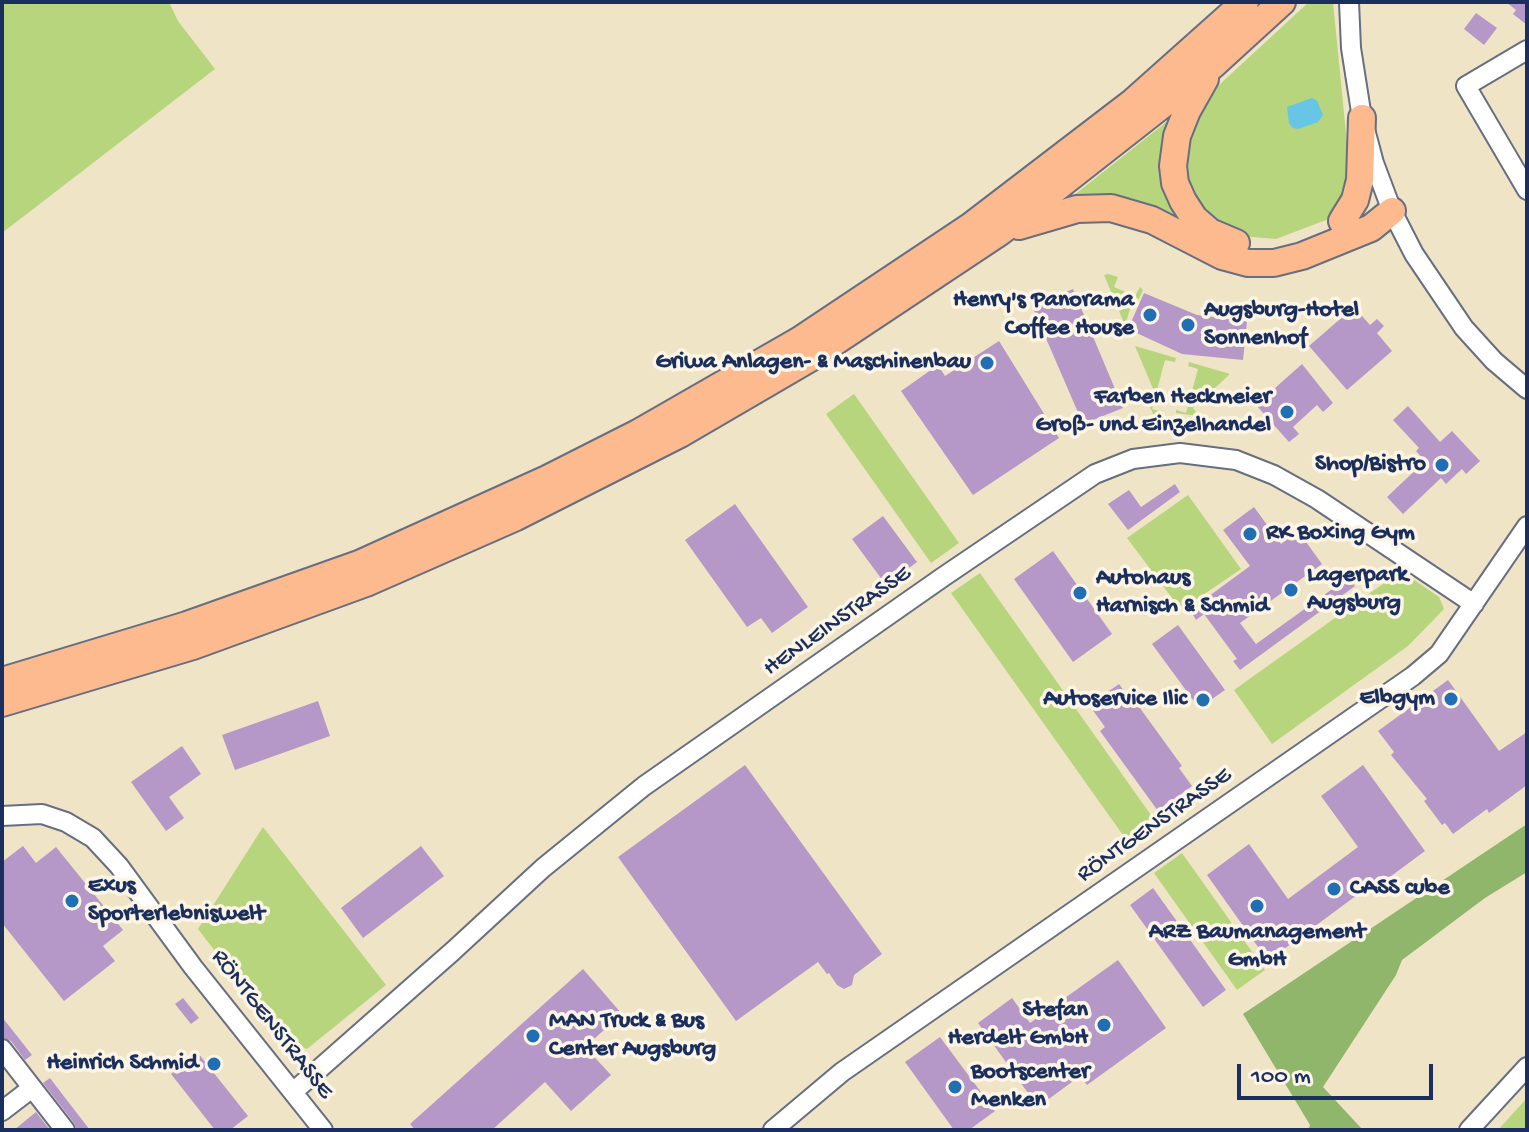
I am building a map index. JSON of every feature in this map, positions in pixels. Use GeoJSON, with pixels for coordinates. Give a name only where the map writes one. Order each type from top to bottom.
{"type":"FeatureCollection","features":[{"type":"Feature","properties":{"kind":"highway"},"geometry":{"type":"LineString","coordinates":[[2,681],[174,630],[359,564],[454,523],[638,433],[800,340],[971,226],[1133,102],[1245,2]]}},
{"type":"Feature","properties":{"kind":"highway"},"geometry":{"type":"LineString","coordinates":[[2,703],[193,646],[366,583],[516,517],[633,459],[744,398],[890,307],[1000,232],[1213,65],[1282,2]]}},
{"type":"Feature","properties":{"kind":"highway"},"geometry":{"type":"LineString","coordinates":[[1213,65],[1187,111],[1174,149],[1175,183],[1194,218],[1210,232],[1227,240],[1270,246],[1300,240],[1364,211],[1392,211]]}},
{"type":"Feature","properties":{"kind":"highway"},"geometry":{"type":"LineString","coordinates":[[1342,221],[1355,200],[1360,180],[1362,118]]}},
{"type":"Feature","properties":{"kind":"highway"},"geometry":{"type":"LineString","coordinates":[[1000,232],[1077,209],[1111,208],[1152,220],[1222,256],[1248,263],[1274,263],[1302,256],[1371,228],[1392,211]]}},
{"type":"Feature","properties":{"kind":"street"},"geometry":{"type":"LineString","coordinates":[[1349,2],[1351,48],[1362,118],[1392,211],[1414,254],[1464,328],[1494,361],[1527,389]]}},
{"type":"Feature","properties":{"kind":"street"},"geometry":{"type":"LineString","coordinates":[[1527,50],[1466,86],[1527,190]]}},
{"type":"Feature","properties":{"kind":"street","name":"HENLEINSTRASSE"},"geometry":{"type":"LineString","coordinates":[[293,1092],[453,951],[504,901],[644,786],[1095,474],[1133,459],[1180,453],[1236,460],[1274,475],[1317,499],[1474,604]]}},
{"type":"Feature","properties":{"kind":"street","name":"RÖNTGENSTRASSE"},"geometry":{"type":"LineString","coordinates":[[773,1130],[842,1072],[1413,676],[1439,654],[1527,526]]}},
{"type":"Feature","properties":{"kind":"street","name":"RÖNTGENSTRASSE"},"geometry":{"type":"LineString","coordinates":[[2,816],[42,814],[66,822],[93,838],[119,866],[193,967],[323,1130]]}},
{"type":"Feature","properties":{"kind":"street"},"geometry":{"type":"LineString","coordinates":[[2,1049],[65,1130]]}},
{"type":"Feature","properties":{"kind":"street"},"geometry":{"type":"LineString","coordinates":[[1469,1130],[1527,1067]]}},
{"type":"Feature","properties":{"kind":"street"},"geometry":{"type":"LineString","coordinates":[[2,1111],[32,1088]]}},
{"type":"Feature","properties":{"kind":"green space"},"geometry":{"type":"Polygon","coordinates":[[[2,2],[169,2],[178,21],[215,69],[2,233],[2,2]]]}},
{"type":"Feature","properties":{"kind":"green space"},"geometry":{"type":"Polygon","coordinates":[[[1309,2],[1333,2],[1350,174],[1341,209],[1326,220],[1276,239],[1240,236],[1225,230],[1191,198],[1182,162],[1195,116],[1219,85],[1309,2]]]}},
{"type":"Feature","properties":{"kind":"green space"},"geometry":{"type":"Polygon","coordinates":[[[1179,112],[1168,147],[1209,237],[1271,257],[1064,203],[1179,112]]]}},
{"type":"Feature","properties":{"kind":"green space"},"geometry":{"type":"Polygon","coordinates":[[[1104,275],[1118,277],[1114,287],[1135,296],[1140,287],[1143,290],[1139,299],[1134,297],[1125,325],[1104,275]]]}},
{"type":"Feature","properties":{"kind":"green space"},"geometry":{"type":"Polygon","coordinates":[[[1135,346],[1176,358],[1175,362],[1165,360],[1152,409],[1162,412],[1160,415],[1153,414],[1145,395],[1154,391],[1135,346]]]}},
{"type":"Feature","properties":{"kind":"green space"},"geometry":{"type":"Polygon","coordinates":[[[1189,362],[1230,374],[1193,408],[1199,416],[1176,413],[1176,410],[1186,413],[1198,369],[1188,366],[1189,362]]]}},
{"type":"Feature","properties":{"kind":"green space"},"geometry":{"type":"Polygon","coordinates":[[[854,394],[959,543],[931,563],[826,414],[854,394]]]}},
{"type":"Feature","properties":{"kind":"green space"},"geometry":{"type":"Polygon","coordinates":[[[1188,495],[1241,569],[1181,610],[1127,538],[1188,495]]]}},
{"type":"Feature","properties":{"kind":"green space"},"geometry":{"type":"Polygon","coordinates":[[[1401,571],[1439,597],[1444,609],[1408,646],[1272,744],[1234,690],[1401,571]]]}},
{"type":"Feature","properties":{"kind":"green space"},"geometry":{"type":"Polygon","coordinates":[[[980,573],[1153,818],[1125,838],[951,593],[980,573]]]}},
{"type":"Feature","properties":{"kind":"green space"},"geometry":{"type":"Polygon","coordinates":[[[1527,824],[1527,872],[1485,898],[1402,960],[1396,975],[1323,1087],[1362,1129],[1308,1130],[1310,1125],[1243,1014],[1527,824]]]}},
{"type":"Feature","properties":{"kind":"green space"},"geometry":{"type":"Polygon","coordinates":[[[263,827],[386,985],[307,1049],[282,1038],[198,929],[263,827]]]}},
{"type":"Feature","properties":{"kind":"green space"},"geometry":{"type":"Polygon","coordinates":[[[1182,853],[1265,970],[1237,990],[1154,873],[1182,853]]]}},
{"type":"Feature","properties":{"kind":"green space"},"geometry":{"type":"Polygon","coordinates":[[[1527,1098],[1527,1130],[1498,1130],[1527,1098]]]}},
{"type":"Feature","properties":{"kind":"water"},"geometry":{"type":"Polygon","coordinates":[[[1312,98],[1317,101],[1323,115],[1318,122],[1293,128],[1289,123],[1287,107],[1312,98]]]}},
{"type":"Feature","properties":{"kind":"building"},"geometry":{"type":"Polygon","coordinates":[[[1506,2],[1527,2],[1527,25],[1513,14],[1516,10],[1506,2]]]}},
{"type":"Feature","properties":{"kind":"building"},"geometry":{"type":"Polygon","coordinates":[[[1476,13],[1497,28],[1484,45],[1464,29],[1476,13]]]}},
{"type":"Feature","properties":{"kind":"building"},"geometry":{"type":"Polygon","coordinates":[[[1073,289],[1123,408],[1083,424],[1032,306],[1073,289]]]}},
{"type":"Feature","properties":{"kind":"building","name":"Augsburg-Hotel Sonnenhof"},"geometry":{"type":"Polygon","coordinates":[[[1144,293],[1197,315],[1247,321],[1243,360],[1182,354],[1128,329],[1144,293]]]}},
{"type":"Feature","properties":{"kind":"building"},"geometry":{"type":"Polygon","coordinates":[[[1354,307],[1370,325],[1377,319],[1384,326],[1377,333],[1392,351],[1347,390],[1309,346],[1354,307]]]}},
{"type":"Feature","properties":{"kind":"building"},"geometry":{"type":"Polygon","coordinates":[[[999,341],[1059,438],[973,495],[901,391],[938,365],[945,376],[999,341]]]}},
{"type":"Feature","properties":{"kind":"building"},"geometry":{"type":"Polygon","coordinates":[[[1302,364],[1333,403],[1323,412],[1317,405],[1293,427],[1299,434],[1289,442],[1256,405],[1302,364]]]}},
{"type":"Feature","properties":{"kind":"building"},"geometry":{"type":"Polygon","coordinates":[[[1408,406],[1440,442],[1452,431],[1480,461],[1466,474],[1462,469],[1446,484],[1441,478],[1403,514],[1387,497],[1425,461],[1416,451],[1419,448],[1393,420],[1408,406]]]}},
{"type":"Feature","properties":{"kind":"building"},"geometry":{"type":"Polygon","coordinates":[[[1175,484],[1180,492],[1128,530],[1108,504],[1129,490],[1141,507],[1175,484]]]}},
{"type":"Feature","properties":{"kind":"building"},"geometry":{"type":"Polygon","coordinates":[[[735,504],[808,607],[772,633],[761,618],[747,627],[685,540],[735,504]]]}},
{"type":"Feature","properties":{"kind":"building"},"geometry":{"type":"Polygon","coordinates":[[[1254,507],[1281,544],[1298,531],[1322,564],[1240,623],[1256,644],[1349,577],[1355,586],[1240,670],[1233,661],[1237,659],[1204,614],[1196,620],[1190,610],[1250,566],[1223,530],[1254,507]]]}},
{"type":"Feature","properties":{"kind":"building"},"geometry":{"type":"Polygon","coordinates":[[[883,516],[917,562],[886,585],[852,539],[883,516]]]}},
{"type":"Feature","properties":{"kind":"building"},"geometry":{"type":"Polygon","coordinates":[[[1053,551],[1112,634],[1073,662],[1014,579],[1053,551]]]}},
{"type":"Feature","properties":{"kind":"building"},"geometry":{"type":"Polygon","coordinates":[[[1178,625],[1225,690],[1199,708],[1152,644],[1178,625]]]}},
{"type":"Feature","properties":{"kind":"building"},"geometry":{"type":"Polygon","coordinates":[[[1448,680],[1499,751],[1527,732],[1527,785],[1453,834],[1424,801],[1427,799],[1391,755],[1394,752],[1378,731],[1448,680]]]}},
{"type":"Feature","properties":{"kind":"building"},"geometry":{"type":"Polygon","coordinates":[[[1119,684],[1182,766],[1179,768],[1192,786],[1158,811],[1100,731],[1105,727],[1089,705],[1119,684]]]}},
{"type":"Feature","properties":{"kind":"building"},"geometry":{"type":"Polygon","coordinates":[[[318,701],[330,736],[235,770],[222,735],[318,701]]]}},
{"type":"Feature","properties":{"kind":"building"},"geometry":{"type":"Polygon","coordinates":[[[182,746],[201,774],[169,797],[184,818],[166,831],[131,782],[182,746]]]}},
{"type":"Feature","properties":{"kind":"building"},"geometry":{"type":"Polygon","coordinates":[[[745,765],[882,954],[854,975],[852,985],[844,989],[818,962],[736,1021],[618,857],[745,765]]]}},
{"type":"Feature","properties":{"kind":"building"},"geometry":{"type":"Polygon","coordinates":[[[1363,765],[1425,851],[1383,882],[1380,878],[1268,961],[1207,875],[1249,844],[1288,899],[1358,847],[1321,796],[1363,765]]]}},
{"type":"Feature","properties":{"kind":"building"},"geometry":{"type":"Polygon","coordinates":[[[23,846],[36,863],[56,847],[123,930],[103,946],[115,961],[64,1001],[2,923],[2,862],[23,846]]]}},
{"type":"Feature","properties":{"kind":"building"},"geometry":{"type":"Polygon","coordinates":[[[421,846],[444,876],[363,938],[341,908],[421,846]]]}},
{"type":"Feature","properties":{"kind":"building"},"geometry":{"type":"Polygon","coordinates":[[[1153,888],[1226,990],[1203,1007],[1130,905],[1153,888]]]}},
{"type":"Feature","properties":{"kind":"building"},"geometry":{"type":"Polygon","coordinates":[[[1118,960],[1166,1028],[1087,1085],[1080,1076],[1038,1107],[978,1023],[1012,998],[1030,1023],[1118,960]]]}},
{"type":"Feature","properties":{"kind":"building"},"geometry":{"type":"Polygon","coordinates":[[[583,969],[622,1014],[585,1047],[611,1075],[571,1111],[545,1082],[492,1130],[415,1130],[410,1124],[583,969]]]}},
{"type":"Feature","properties":{"kind":"building"},"geometry":{"type":"Polygon","coordinates":[[[183,998],[199,1018],[191,1024],[175,1004],[183,998]]]}},
{"type":"Feature","properties":{"kind":"building"},"geometry":{"type":"Polygon","coordinates":[[[2,1017],[32,1055],[25,1060],[11,1041],[2,1037],[2,1017]]]}},
{"type":"Feature","properties":{"kind":"building"},"geometry":{"type":"Polygon","coordinates":[[[940,1037],[995,1111],[969,1130],[954,1130],[905,1062],[940,1037]]]}},
{"type":"Feature","properties":{"kind":"building"},"geometry":{"type":"Polygon","coordinates":[[[198,1053],[248,1116],[230,1130],[215,1130],[171,1074],[198,1053]]]}},
{"type":"Feature","properties":{"kind":"building"},"geometry":{"type":"Polygon","coordinates":[[[50,1078],[90,1130],[77,1130],[43,1083],[50,1078]]]}},
{"type":"Feature","properties":{"kind":"building"},"geometry":{"type":"Polygon","coordinates":[[[36,1112],[50,1130],[14,1130],[36,1112]]]}},
{"type":"Feature","properties":{"kind":"place","name":"Henry's Panorama Coffee House"},"geometry":{"type":"Point","coordinates":[1150,315]}},
{"type":"Feature","properties":{"kind":"place","name":"Augsburg-Hotel Sonnenhof"},"geometry":{"type":"Point","coordinates":[1188,325]}},
{"type":"Feature","properties":{"kind":"place","name":"Griwa Anlagen- & Maschinenbau"},"geometry":{"type":"Point","coordinates":[987,363]}},
{"type":"Feature","properties":{"kind":"place","name":"Farben Heckmeier Groß- und Einzelhandel"},"geometry":{"type":"Point","coordinates":[1287,412]}},
{"type":"Feature","properties":{"kind":"place","name":"Shop/Bistro"},"geometry":{"type":"Point","coordinates":[1442,465]}},
{"type":"Feature","properties":{"kind":"place","name":"RK Boxing Gym"},"geometry":{"type":"Point","coordinates":[1250,534]}},
{"type":"Feature","properties":{"kind":"place","name":"Lagerpark Augsburg"},"geometry":{"type":"Point","coordinates":[1291,590]}},
{"type":"Feature","properties":{"kind":"place","name":"Autohaus Harnisch & Schmid"},"geometry":{"type":"Point","coordinates":[1080,593]}},
{"type":"Feature","properties":{"kind":"place","name":"Elbgym"},"geometry":{"type":"Point","coordinates":[1451,699]}},
{"type":"Feature","properties":{"kind":"place","name":"Autoservice Ilic"},"geometry":{"type":"Point","coordinates":[1203,700]}},
{"type":"Feature","properties":{"kind":"place","name":"CASS cube"},"geometry":{"type":"Point","coordinates":[1334,889]}},
{"type":"Feature","properties":{"kind":"place","name":"Exus Sporterlebniswelt"},"geometry":{"type":"Point","coordinates":[72,901]}},
{"type":"Feature","properties":{"kind":"place","name":"ARZ Baumanagement GmbH"},"geometry":{"type":"Point","coordinates":[1257,906]}},
{"type":"Feature","properties":{"kind":"place","name":"Stefan Herdelt GmbH"},"geometry":{"type":"Point","coordinates":[1104,1025]}},
{"type":"Feature","properties":{"kind":"place","name":"MAN Truck & Bus Center Augsburg"},"geometry":{"type":"Point","coordinates":[533,1036]}},
{"type":"Feature","properties":{"kind":"place","name":"Heinrich Schmid"},"geometry":{"type":"Point","coordinates":[214,1064]}},
{"type":"Feature","properties":{"kind":"place","name":"Bootscenter Menken"},"geometry":{"type":"Point","coordinates":[955,1087]}}]}
